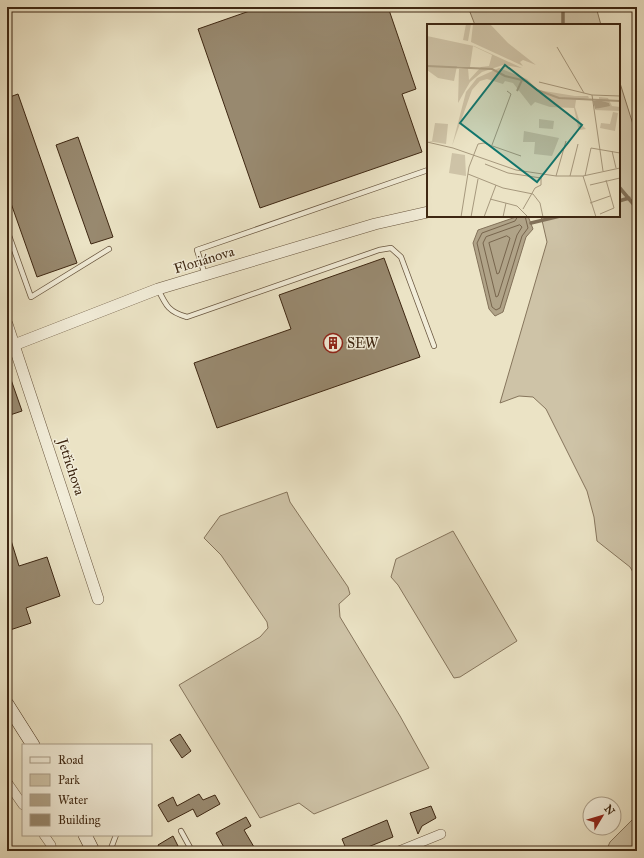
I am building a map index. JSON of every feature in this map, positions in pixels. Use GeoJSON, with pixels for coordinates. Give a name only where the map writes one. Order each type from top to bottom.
{"type":"FeatureCollection","features":[{"type":"Feature","properties":{"kind":"main road"},"geometry":{"type":"LineString","coordinates":[[7,704],[32,744]]}},
{"type":"Feature","properties":{"kind":"main road"},"geometry":{"type":"LineString","coordinates":[[86,836],[93,851]]}},
{"type":"Feature","properties":{"kind":"street","name":"Floriánova"},"geometry":{"type":"LineString","coordinates":[[14,345],[158,289],[375,224],[427,212]]}},
{"type":"Feature","properties":{"kind":"street"},"geometry":{"type":"LineString","coordinates":[[7,324],[14,345]]}},
{"type":"Feature","properties":{"kind":"street","name":"Jetřichova"},"geometry":{"type":"LineString","coordinates":[[14,345],[98,599]]}},
{"type":"Feature","properties":{"kind":"street"},"geometry":{"type":"LineString","coordinates":[[7,782],[22,804]]}},
{"type":"Feature","properties":{"kind":"street"},"geometry":{"type":"LineString","coordinates":[[399,851],[441,834]]}},
{"type":"Feature","properties":{"kind":"street"},"geometry":{"type":"LineString","coordinates":[[45,836],[51,845],[52,851]]}},
{"type":"Feature","properties":{"kind":"lane"},"geometry":{"type":"LineString","coordinates":[[205,275],[197,250],[427,170]]}},
{"type":"Feature","properties":{"kind":"lane"},"geometry":{"type":"LineString","coordinates":[[7,230],[31,297],[109,249]]}},
{"type":"Feature","properties":{"kind":"lane"},"geometry":{"type":"LineString","coordinates":[[158,289],[165,304],[175,314],[187,317],[379,250],[391,248],[401,257],[434,346]]}},
{"type":"Feature","properties":{"kind":"lane"},"geometry":{"type":"LineString","coordinates":[[181,831],[192,851]]}},
{"type":"Feature","properties":{"kind":"lane"},"geometry":{"type":"LineString","coordinates":[[110,851],[116,836]]}},
{"type":"Feature","properties":{"kind":"green space"},"geometry":{"type":"Polygon","coordinates":[[[468,7],[596,7],[601,24],[475,24],[468,7]]]}},
{"type":"Feature","properties":{"kind":"green space"},"geometry":{"type":"Polygon","coordinates":[[[620,83],[637,137],[637,579],[630,567],[597,541],[594,517],[587,491],[546,409],[533,397],[519,396],[500,403],[547,242],[541,217],[620,217],[620,83]]]}},
{"type":"Feature","properties":{"kind":"green space"},"geometry":{"type":"Polygon","coordinates":[[[287,492],[290,502],[348,587],[350,594],[339,604],[340,617],[400,716],[429,768],[314,814],[299,803],[260,818],[179,685],[260,637],[268,628],[267,622],[221,555],[204,538],[220,516],[287,492]]]}},
{"type":"Feature","properties":{"kind":"green space"},"geometry":{"type":"Polygon","coordinates":[[[453,531],[517,641],[460,677],[454,678],[398,585],[391,577],[396,559],[453,531]]]}},
{"type":"Feature","properties":{"kind":"green space"},"geometry":{"type":"Polygon","coordinates":[[[637,815],[637,851],[606,851],[610,842],[616,836],[622,836],[622,830],[637,815]]]}},
{"type":"Feature","properties":{"kind":"water"},"geometry":{"type":"Polygon","coordinates":[[[516,217],[528,217],[533,229],[526,237],[503,312],[495,316],[489,309],[473,243],[478,230],[516,217]]]}},
{"type":"Feature","properties":{"kind":"building"},"geometry":{"type":"Polygon","coordinates":[[[261,7],[388,7],[416,89],[402,94],[422,152],[260,208],[198,29],[261,7]]]}},
{"type":"Feature","properties":{"kind":"building"},"geometry":{"type":"Polygon","coordinates":[[[18,94],[77,263],[37,277],[7,192],[7,98],[18,94]]]}},
{"type":"Feature","properties":{"kind":"building"},"geometry":{"type":"Polygon","coordinates":[[[78,137],[113,237],[91,244],[56,145],[78,137]]]}},
{"type":"Feature","properties":{"kind":"building","name":"SEW"},"geometry":{"type":"Polygon","coordinates":[[[384,258],[420,357],[217,428],[194,363],[291,329],[279,295],[384,258]]]}},
{"type":"Feature","properties":{"kind":"building"},"geometry":{"type":"Polygon","coordinates":[[[8,371],[22,411],[7,416],[7,372],[8,371]]]}},
{"type":"Feature","properties":{"kind":"building"},"geometry":{"type":"Polygon","coordinates":[[[7,534],[9,534],[19,566],[47,557],[60,596],[26,608],[31,623],[7,631],[7,534]]]}},
{"type":"Feature","properties":{"kind":"building"},"geometry":{"type":"Polygon","coordinates":[[[180,734],[191,751],[182,758],[170,740],[180,734]]]}},
{"type":"Feature","properties":{"kind":"building"},"geometry":{"type":"Polygon","coordinates":[[[199,794],[203,800],[215,795],[220,804],[197,817],[193,809],[168,822],[158,805],[173,797],[177,806],[199,794]]]}},
{"type":"Feature","properties":{"kind":"building"},"geometry":{"type":"Polygon","coordinates":[[[431,806],[436,818],[422,826],[418,834],[410,813],[431,806]]]}},
{"type":"Feature","properties":{"kind":"building"},"geometry":{"type":"Polygon","coordinates":[[[246,817],[251,826],[244,830],[254,847],[247,851],[226,851],[216,833],[246,817]]]}},
{"type":"Feature","properties":{"kind":"building"},"geometry":{"type":"Polygon","coordinates":[[[387,820],[393,837],[358,851],[347,851],[342,839],[387,820]]]}},
{"type":"Feature","properties":{"kind":"building"},"geometry":{"type":"Polygon","coordinates":[[[173,836],[179,848],[174,851],[161,851],[158,845],[173,836]]]}},
{"type":"Feature","properties":{"kind":"waterway"},"geometry":{"type":"LineString","coordinates":[[563,7],[563,24]]}},
{"type":"Feature","properties":{"kind":"waterway"},"geometry":{"type":"LineString","coordinates":[[620,188],[635,206],[637,211]]}},
{"type":"Feature","properties":{"kind":"waterway"},"geometry":{"type":"LineString","coordinates":[[620,201],[629,198]]}},
{"type":"Feature","properties":{"kind":"waterway"},"geometry":{"type":"LineString","coordinates":[[531,223],[556,217]]}},
{"type":"Feature","properties":{"kind":"railway"},"geometry":{"type":"LineString","coordinates":[[634,7],[637,10]]}},
{"type":"Feature","properties":{"kind":"place","name":"SEW"},"geometry":{"type":"Point","coordinates":[333,343]}}]}
